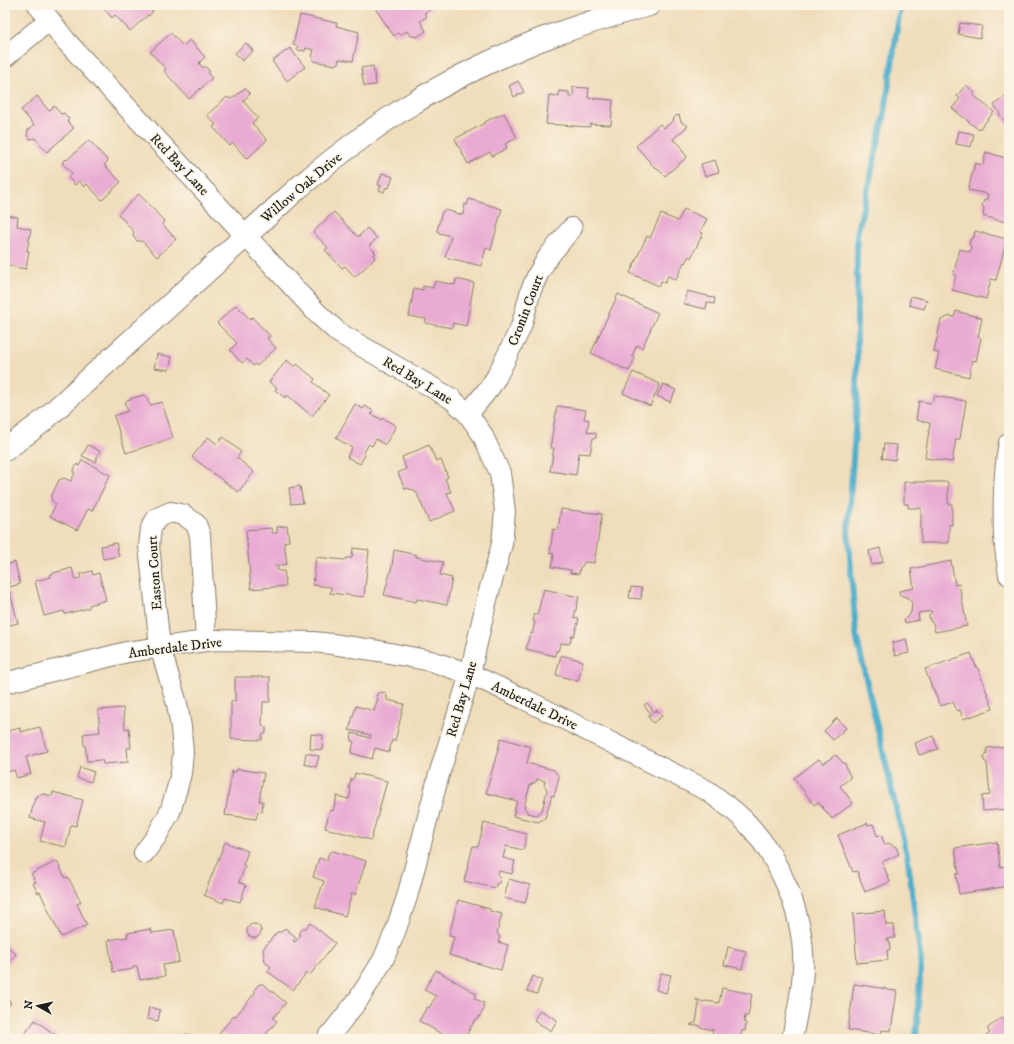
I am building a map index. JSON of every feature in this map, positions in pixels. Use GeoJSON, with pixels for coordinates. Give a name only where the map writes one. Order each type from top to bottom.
{"type":"FeatureCollection","features":[{"type":"Feature","properties":{"kind":"street","name":"Willow Oak Drive"},"geometry":{"type":"LineString","coordinates":[[5,450],[42,422],[298,188],[325,165],[384,122],[414,102],[480,66],[546,37],[618,13],[649,5]]}},
{"type":"Feature","properties":{"kind":"street","name":"Red Bay Lane"},"geometry":{"type":"LineString","coordinates":[[43,12],[71,46],[318,314],[339,333],[452,399],[468,414],[482,434],[500,473],[506,511],[502,544],[487,599],[470,674],[438,778],[407,897],[395,932],[383,960],[358,1000],[327,1039]]}},
{"type":"Feature","properties":{"kind":"street"},"geometry":{"type":"LineString","coordinates":[[5,57],[43,12]]}},
{"type":"Feature","properties":{"kind":"street","name":"Cronin Court"},"geometry":{"type":"LineString","coordinates":[[468,414],[497,376],[521,327],[531,290],[548,256],[572,228]]}},
{"type":"Feature","properties":{"kind":"street"},"geometry":{"type":"LineString","coordinates":[[1009,444],[1004,492],[1004,538],[1009,575]]}},
{"type":"Feature","properties":{"kind":"street","name":"Easton Court"},"geometry":{"type":"LineString","coordinates":[[144,853],[156,837],[170,812],[181,773],[182,753],[177,704],[160,647],[149,546],[151,528],[157,518],[171,512],[184,515],[196,524],[200,535],[206,641]]}},
{"type":"Feature","properties":{"kind":"street","name":"Amberdale Drive"},"geometry":{"type":"LineString","coordinates":[[5,683],[126,652],[206,641],[313,642],[332,644],[430,660],[470,674],[524,699],[708,791],[744,820],[771,856],[786,883],[796,911],[802,941],[803,969],[801,993],[792,1039]]}},
{"type":"Feature","properties":{"kind":"building"},"geometry":{"type":"Polygon","coordinates":[[[101,5],[147,5],[153,11],[130,31],[115,15],[112,18],[101,5]]]}},
{"type":"Feature","properties":{"kind":"building"},"geometry":{"type":"Polygon","coordinates":[[[380,5],[437,5],[424,13],[427,16],[420,21],[426,31],[417,37],[409,35],[407,31],[400,35],[398,33],[394,36],[375,8],[380,5]]]}},
{"type":"Feature","properties":{"kind":"building"},"geometry":{"type":"Polygon","coordinates":[[[300,15],[337,23],[336,26],[359,32],[353,61],[339,59],[338,63],[335,65],[314,61],[312,57],[314,50],[306,48],[305,51],[297,50],[298,46],[293,45],[300,15]]]}},
{"type":"Feature","properties":{"kind":"building"},"geometry":{"type":"Polygon","coordinates":[[[960,23],[982,26],[980,38],[958,34],[960,23]]]}},
{"type":"Feature","properties":{"kind":"building"},"geometry":{"type":"Polygon","coordinates":[[[171,33],[183,46],[190,40],[205,57],[199,63],[202,67],[206,67],[212,78],[189,99],[164,71],[166,69],[150,52],[171,33]]]}},
{"type":"Feature","properties":{"kind":"building"},"geometry":{"type":"Polygon","coordinates":[[[246,43],[253,51],[242,61],[235,53],[246,43]]]}},
{"type":"Feature","properties":{"kind":"building"},"geometry":{"type":"Polygon","coordinates":[[[290,48],[305,67],[287,81],[272,61],[290,48]]]}},
{"type":"Feature","properties":{"kind":"building"},"geometry":{"type":"Polygon","coordinates":[[[373,66],[376,85],[364,86],[361,68],[373,66]]]}},
{"type":"Feature","properties":{"kind":"building"},"geometry":{"type":"Polygon","coordinates":[[[518,81],[524,92],[514,97],[509,86],[518,81]]]}},
{"type":"Feature","properties":{"kind":"building"},"geometry":{"type":"Polygon","coordinates":[[[966,85],[975,93],[973,95],[994,112],[979,130],[952,108],[960,99],[957,96],[966,85]]]}},
{"type":"Feature","properties":{"kind":"building"},"geometry":{"type":"Polygon","coordinates":[[[573,87],[589,88],[588,98],[613,100],[611,125],[590,124],[590,127],[546,124],[549,95],[559,96],[559,91],[569,92],[569,97],[573,97],[573,87]]]}},
{"type":"Feature","properties":{"kind":"building"},"geometry":{"type":"Polygon","coordinates":[[[245,88],[250,94],[243,101],[258,118],[252,123],[267,140],[247,159],[233,143],[230,146],[213,127],[216,125],[207,115],[227,97],[230,99],[233,98],[245,88]]]}},
{"type":"Feature","properties":{"kind":"building"},"geometry":{"type":"Polygon","coordinates":[[[1009,93],[1009,127],[994,105],[1009,93]]]}},
{"type":"Feature","properties":{"kind":"building"},"geometry":{"type":"Polygon","coordinates":[[[37,96],[49,111],[54,106],[61,114],[64,113],[69,119],[67,121],[74,128],[47,152],[35,138],[30,139],[27,136],[28,130],[34,125],[21,110],[37,96]]]}},
{"type":"Feature","properties":{"kind":"building"},"geometry":{"type":"Polygon","coordinates":[[[504,113],[517,138],[505,144],[507,148],[492,156],[490,152],[468,164],[455,139],[504,113]]]}},
{"type":"Feature","properties":{"kind":"building"},"geometry":{"type":"Polygon","coordinates":[[[679,115],[681,122],[688,126],[673,139],[682,147],[681,149],[687,157],[665,176],[656,167],[655,168],[636,146],[660,124],[664,128],[674,120],[673,119],[679,115]]]}},
{"type":"Feature","properties":{"kind":"building"},"geometry":{"type":"Polygon","coordinates":[[[959,131],[974,134],[971,147],[956,144],[959,131]]]}},
{"type":"Feature","properties":{"kind":"building"},"geometry":{"type":"Polygon","coordinates":[[[89,140],[108,161],[104,165],[121,182],[102,200],[87,184],[84,187],[79,181],[75,185],[68,177],[72,173],[62,163],[89,140]]]}},
{"type":"Feature","properties":{"kind":"building"},"geometry":{"type":"Polygon","coordinates":[[[986,152],[1009,159],[1009,223],[983,216],[984,209],[982,206],[984,200],[987,199],[988,194],[968,190],[975,163],[983,165],[986,152]]]}},
{"type":"Feature","properties":{"kind":"building"},"geometry":{"type":"Polygon","coordinates":[[[715,160],[719,172],[705,176],[701,164],[715,160]]]}},
{"type":"Feature","properties":{"kind":"building"},"geometry":{"type":"Polygon","coordinates":[[[382,173],[393,177],[389,188],[386,187],[384,192],[379,190],[381,186],[378,185],[382,173]]]}},
{"type":"Feature","properties":{"kind":"building"},"geometry":{"type":"Polygon","coordinates":[[[139,194],[164,221],[162,224],[176,239],[157,257],[142,241],[137,241],[133,236],[134,232],[118,214],[139,194]]]}},
{"type":"Feature","properties":{"kind":"building"},"geometry":{"type":"Polygon","coordinates":[[[469,199],[502,209],[491,250],[486,248],[481,266],[445,257],[451,236],[439,233],[437,230],[442,212],[445,210],[463,215],[465,204],[467,205],[469,199]]]}},
{"type":"Feature","properties":{"kind":"building"},"geometry":{"type":"Polygon","coordinates":[[[684,209],[707,219],[700,232],[703,233],[691,258],[689,256],[685,263],[684,262],[676,280],[668,276],[665,283],[661,281],[659,286],[630,273],[647,236],[650,238],[661,214],[678,221],[684,209]]]}},
{"type":"Feature","properties":{"kind":"building"},"geometry":{"type":"Polygon","coordinates":[[[334,212],[358,237],[367,228],[377,238],[369,246],[376,253],[373,255],[375,258],[355,277],[345,266],[342,268],[325,250],[328,248],[313,232],[334,212]]]}},
{"type":"Feature","properties":{"kind":"building"},"geometry":{"type":"Polygon","coordinates":[[[5,215],[18,217],[17,226],[31,229],[27,251],[29,251],[26,269],[5,265],[5,215]]]}},
{"type":"Feature","properties":{"kind":"building"},"geometry":{"type":"Polygon","coordinates":[[[975,231],[1007,239],[996,280],[991,279],[986,299],[952,290],[956,275],[953,275],[960,249],[970,252],[971,247],[969,244],[971,238],[974,237],[975,231]]]}},
{"type":"Feature","properties":{"kind":"building"},"geometry":{"type":"Polygon","coordinates":[[[456,279],[474,283],[466,326],[453,323],[452,328],[425,323],[426,319],[409,316],[414,288],[423,290],[423,286],[433,288],[435,281],[455,285],[456,279]]]}},
{"type":"Feature","properties":{"kind":"building"},"geometry":{"type":"Polygon","coordinates":[[[687,291],[715,298],[714,304],[707,302],[706,309],[684,304],[687,291]]]}},
{"type":"Feature","properties":{"kind":"building"},"geometry":{"type":"Polygon","coordinates":[[[618,294],[658,313],[642,348],[637,345],[632,356],[635,358],[629,371],[591,353],[618,294]]]}},
{"type":"Feature","properties":{"kind":"building"},"geometry":{"type":"Polygon","coordinates":[[[911,296],[927,300],[924,309],[909,305],[911,296]]]}},
{"type":"Feature","properties":{"kind":"building"},"geometry":{"type":"Polygon","coordinates":[[[236,305],[250,319],[252,317],[270,336],[267,338],[276,348],[257,366],[255,364],[253,366],[247,359],[242,363],[230,350],[237,343],[217,323],[236,305]]]}},
{"type":"Feature","properties":{"kind":"building"},"geometry":{"type":"Polygon","coordinates":[[[956,311],[982,318],[978,337],[981,338],[976,361],[972,360],[969,377],[935,369],[939,353],[934,352],[941,320],[950,316],[954,317],[956,311]]]}},
{"type":"Feature","properties":{"kind":"building"},"geometry":{"type":"Polygon","coordinates":[[[157,354],[172,357],[169,370],[154,368],[157,354]]]}},
{"type":"Feature","properties":{"kind":"building"},"geometry":{"type":"Polygon","coordinates":[[[287,360],[295,367],[297,364],[315,379],[313,382],[329,395],[312,416],[287,395],[285,398],[275,390],[277,388],[269,382],[287,360]]]}},
{"type":"Feature","properties":{"kind":"building"},"geometry":{"type":"Polygon","coordinates":[[[633,372],[660,384],[650,406],[623,393],[633,372]]]}},
{"type":"Feature","properties":{"kind":"building"},"geometry":{"type":"Polygon","coordinates":[[[663,384],[676,390],[670,402],[657,396],[663,384]]]}},
{"type":"Feature","properties":{"kind":"building"},"geometry":{"type":"Polygon","coordinates":[[[143,395],[147,397],[150,405],[162,402],[173,438],[126,453],[114,416],[128,411],[125,403],[127,400],[143,395]]]}},
{"type":"Feature","properties":{"kind":"building"},"geometry":{"type":"Polygon","coordinates":[[[934,396],[966,401],[960,439],[956,439],[952,462],[925,458],[930,423],[916,420],[919,401],[930,403],[933,401],[934,396]]]}},
{"type":"Feature","properties":{"kind":"building"},"geometry":{"type":"Polygon","coordinates":[[[355,404],[363,409],[365,406],[373,411],[371,414],[382,420],[383,418],[396,426],[385,445],[376,439],[372,446],[369,444],[363,454],[365,455],[360,464],[347,457],[352,448],[336,438],[355,404]]]}},
{"type":"Feature","properties":{"kind":"building"},"geometry":{"type":"Polygon","coordinates":[[[557,406],[586,410],[584,419],[589,420],[587,432],[596,433],[596,438],[593,438],[590,454],[579,453],[576,475],[550,471],[554,448],[550,448],[557,406]]]}},
{"type":"Feature","properties":{"kind":"building"},"geometry":{"type":"Polygon","coordinates":[[[208,437],[217,444],[223,437],[241,452],[237,458],[254,472],[238,492],[192,457],[208,437]]]}},
{"type":"Feature","properties":{"kind":"building"},"geometry":{"type":"Polygon","coordinates":[[[884,444],[897,445],[895,460],[882,458],[884,444]]]}},
{"type":"Feature","properties":{"kind":"building"},"geometry":{"type":"Polygon","coordinates":[[[88,445],[100,451],[95,462],[82,456],[88,445]]]}},
{"type":"Feature","properties":{"kind":"building"},"geometry":{"type":"Polygon","coordinates":[[[429,445],[436,461],[441,460],[448,477],[445,479],[451,492],[447,493],[455,511],[429,522],[416,491],[410,490],[409,488],[405,489],[398,473],[406,469],[402,457],[429,445]]]}},
{"type":"Feature","properties":{"kind":"building"},"geometry":{"type":"Polygon","coordinates":[[[82,460],[110,475],[92,511],[88,509],[77,530],[50,516],[56,504],[52,501],[51,497],[59,480],[64,478],[71,481],[77,464],[79,466],[82,460]]]}},
{"type":"Feature","properties":{"kind":"building"},"geometry":{"type":"Polygon","coordinates":[[[904,482],[948,482],[948,504],[952,504],[952,525],[949,525],[949,543],[921,543],[921,508],[908,508],[908,504],[904,504],[904,482]]]}},
{"type":"Feature","properties":{"kind":"building"},"geometry":{"type":"Polygon","coordinates":[[[300,486],[303,503],[291,504],[289,488],[300,486]]]}},
{"type":"Feature","properties":{"kind":"building"},"geometry":{"type":"Polygon","coordinates":[[[561,509],[602,514],[594,563],[584,562],[580,567],[579,574],[570,573],[571,570],[552,567],[554,554],[550,553],[553,529],[558,530],[561,509]]]}},
{"type":"Feature","properties":{"kind":"building"},"geometry":{"type":"Polygon","coordinates":[[[287,526],[289,541],[284,542],[287,564],[275,566],[278,566],[278,571],[284,571],[286,586],[251,589],[246,530],[271,528],[272,533],[277,533],[277,527],[287,526]]]}},
{"type":"Feature","properties":{"kind":"building"},"geometry":{"type":"Polygon","coordinates":[[[116,543],[119,556],[103,559],[101,546],[116,543]]]}},
{"type":"Feature","properties":{"kind":"building"},"geometry":{"type":"Polygon","coordinates":[[[353,548],[369,550],[364,597],[330,593],[331,587],[313,585],[316,557],[344,560],[347,558],[352,558],[353,548]]]}},
{"type":"Feature","properties":{"kind":"building"},"geometry":{"type":"Polygon","coordinates":[[[880,548],[883,562],[872,565],[869,551],[880,548]]]}},
{"type":"Feature","properties":{"kind":"building"},"geometry":{"type":"Polygon","coordinates":[[[394,550],[417,555],[416,557],[443,562],[440,575],[452,578],[447,605],[417,599],[416,602],[384,595],[392,566],[394,550]]]}},
{"type":"Feature","properties":{"kind":"building"},"geometry":{"type":"Polygon","coordinates":[[[951,561],[955,585],[959,584],[967,626],[935,632],[933,623],[930,621],[929,615],[932,612],[931,611],[918,613],[919,620],[905,623],[904,619],[909,616],[911,612],[912,603],[908,598],[900,595],[899,591],[914,588],[911,569],[951,561]]]}},
{"type":"Feature","properties":{"kind":"building"},"geometry":{"type":"Polygon","coordinates":[[[15,562],[20,584],[10,587],[5,565],[15,562]]]}},
{"type":"Feature","properties":{"kind":"building"},"geometry":{"type":"Polygon","coordinates":[[[72,568],[75,579],[81,578],[80,574],[92,571],[93,575],[99,573],[106,600],[89,605],[89,608],[65,614],[64,611],[44,616],[35,581],[51,577],[50,574],[72,568]]]}},
{"type":"Feature","properties":{"kind":"building"},"geometry":{"type":"Polygon","coordinates":[[[631,587],[642,588],[641,599],[629,598],[631,587]]]}},
{"type":"Feature","properties":{"kind":"building"},"geometry":{"type":"Polygon","coordinates":[[[544,589],[579,597],[574,618],[579,619],[574,636],[572,635],[570,643],[561,643],[555,656],[526,649],[530,633],[532,634],[535,614],[537,615],[544,589]]]}},
{"type":"Feature","properties":{"kind":"building"},"geometry":{"type":"Polygon","coordinates":[[[10,592],[18,623],[5,626],[5,593],[10,592]]]}},
{"type":"Feature","properties":{"kind":"building"},"geometry":{"type":"Polygon","coordinates":[[[906,639],[909,653],[895,656],[892,643],[906,639]]]}},
{"type":"Feature","properties":{"kind":"building"},"geometry":{"type":"Polygon","coordinates":[[[971,653],[993,709],[963,719],[960,710],[957,711],[953,702],[940,706],[925,669],[971,653]]]}},
{"type":"Feature","properties":{"kind":"building"},"geometry":{"type":"Polygon","coordinates":[[[561,655],[583,661],[578,681],[556,675],[561,655]]]}},
{"type":"Feature","properties":{"kind":"building"},"geometry":{"type":"Polygon","coordinates":[[[235,677],[270,677],[270,702],[263,702],[262,725],[266,727],[266,733],[262,735],[262,740],[231,739],[231,701],[235,701],[235,677]]]}},
{"type":"Feature","properties":{"kind":"building"},"geometry":{"type":"Polygon","coordinates":[[[381,692],[386,693],[387,700],[404,704],[395,741],[392,740],[389,752],[375,748],[372,759],[351,753],[354,742],[351,741],[352,733],[370,738],[371,735],[349,730],[356,706],[374,711],[378,698],[376,697],[377,694],[381,692]]]}},
{"type":"Feature","properties":{"kind":"building"},"geometry":{"type":"Polygon","coordinates":[[[647,703],[654,712],[657,710],[662,716],[653,723],[648,716],[651,714],[644,705],[647,703]]]}},
{"type":"Feature","properties":{"kind":"building"},"geometry":{"type":"Polygon","coordinates":[[[123,708],[125,729],[129,728],[131,748],[127,748],[128,762],[103,764],[102,760],[87,761],[83,734],[100,732],[98,710],[123,708]]]}},
{"type":"Feature","properties":{"kind":"building"},"geometry":{"type":"Polygon","coordinates":[[[837,718],[846,728],[833,740],[824,731],[837,718]]]}},
{"type":"Feature","properties":{"kind":"building"},"geometry":{"type":"Polygon","coordinates":[[[40,727],[47,751],[26,757],[31,774],[17,778],[14,770],[8,772],[5,762],[5,732],[20,728],[20,732],[40,727]]]}},
{"type":"Feature","properties":{"kind":"building"},"geometry":{"type":"Polygon","coordinates":[[[311,734],[323,735],[322,750],[310,749],[311,734]]]}},
{"type":"Feature","properties":{"kind":"building"},"geometry":{"type":"Polygon","coordinates":[[[933,736],[938,749],[919,755],[915,743],[933,736]]]}},
{"type":"Feature","properties":{"kind":"building"},"geometry":{"type":"Polygon","coordinates":[[[501,738],[531,747],[527,763],[554,770],[559,777],[554,796],[552,795],[545,818],[538,822],[513,816],[517,801],[486,793],[501,738]],[[537,779],[536,782],[530,785],[524,807],[528,813],[536,815],[542,811],[547,790],[544,784],[545,781],[537,779]]]}},
{"type":"Feature","properties":{"kind":"building"},"geometry":{"type":"Polygon","coordinates":[[[1009,746],[1009,809],[983,811],[982,796],[990,795],[987,763],[984,761],[987,748],[1009,746]]]}},
{"type":"Feature","properties":{"kind":"building"},"geometry":{"type":"Polygon","coordinates":[[[306,753],[319,756],[316,767],[304,764],[306,753]]]}},
{"type":"Feature","properties":{"kind":"building"},"geometry":{"type":"Polygon","coordinates":[[[835,755],[843,763],[845,763],[850,775],[850,778],[840,786],[853,803],[832,819],[818,802],[814,805],[794,778],[819,759],[823,764],[835,755]]]}},
{"type":"Feature","properties":{"kind":"building"},"geometry":{"type":"Polygon","coordinates":[[[80,767],[94,772],[91,782],[77,778],[80,767]]]}},
{"type":"Feature","properties":{"kind":"building"},"geometry":{"type":"Polygon","coordinates":[[[237,769],[264,773],[259,801],[263,801],[262,812],[258,811],[256,819],[225,815],[232,771],[236,772],[237,769]]]}},
{"type":"Feature","properties":{"kind":"building"},"geometry":{"type":"Polygon","coordinates":[[[355,773],[387,781],[371,840],[325,828],[330,810],[333,811],[337,796],[349,799],[351,791],[349,787],[355,773]]]}},
{"type":"Feature","properties":{"kind":"building"},"geometry":{"type":"Polygon","coordinates":[[[53,792],[83,800],[76,826],[71,825],[66,847],[40,841],[45,822],[30,818],[35,798],[37,799],[37,796],[44,794],[52,796],[53,792]]]}},
{"type":"Feature","properties":{"kind":"building"},"geometry":{"type":"Polygon","coordinates":[[[484,823],[527,834],[523,850],[506,846],[503,858],[515,861],[512,874],[499,871],[498,876],[501,878],[499,883],[496,884],[495,888],[464,881],[473,846],[478,847],[484,823]]]}},
{"type":"Feature","properties":{"kind":"building"},"geometry":{"type":"Polygon","coordinates":[[[867,823],[868,825],[873,824],[877,836],[881,835],[885,845],[888,843],[896,847],[899,854],[882,862],[890,882],[865,892],[857,871],[853,872],[838,835],[867,823]]]}},
{"type":"Feature","properties":{"kind":"building"},"geometry":{"type":"Polygon","coordinates":[[[225,842],[248,851],[243,865],[245,866],[239,882],[246,885],[240,902],[225,898],[223,903],[204,895],[225,842]]]}},
{"type":"Feature","properties":{"kind":"building"},"geometry":{"type":"Polygon","coordinates":[[[997,842],[1000,867],[1007,866],[1009,886],[959,894],[956,874],[959,874],[955,848],[997,842]]]}},
{"type":"Feature","properties":{"kind":"building"},"geometry":{"type":"Polygon","coordinates":[[[333,851],[366,861],[355,895],[352,893],[345,916],[315,907],[324,881],[313,877],[319,858],[329,861],[327,857],[329,853],[333,851]]]}},
{"type":"Feature","properties":{"kind":"building"},"geometry":{"type":"Polygon","coordinates":[[[57,861],[65,878],[68,877],[81,902],[77,904],[87,925],[61,937],[40,892],[38,893],[33,883],[36,882],[31,874],[57,861]]]}},
{"type":"Feature","properties":{"kind":"building"},"geometry":{"type":"Polygon","coordinates":[[[509,879],[530,885],[525,903],[504,898],[509,879]]]}},
{"type":"Feature","properties":{"kind":"building"},"geometry":{"type":"Polygon","coordinates":[[[458,900],[502,914],[497,933],[500,937],[498,942],[508,945],[501,970],[449,955],[454,937],[449,936],[458,900]]]}},
{"type":"Feature","properties":{"kind":"building"},"geometry":{"type":"Polygon","coordinates":[[[885,911],[886,925],[894,925],[895,938],[887,939],[887,941],[889,940],[890,950],[887,950],[888,960],[857,963],[853,914],[885,911]]]}},
{"type":"Feature","properties":{"kind":"building"},"geometry":{"type":"Polygon","coordinates":[[[310,923],[335,943],[310,975],[307,972],[293,990],[267,971],[271,967],[265,962],[263,949],[277,932],[281,932],[285,928],[296,937],[293,941],[295,942],[300,936],[300,932],[303,928],[306,928],[310,923]]]}},
{"type":"Feature","properties":{"kind":"building"},"geometry":{"type":"Polygon","coordinates":[[[254,924],[259,926],[261,931],[259,936],[254,938],[249,936],[247,931],[249,926],[254,924]]]}},
{"type":"Feature","properties":{"kind":"building"},"geometry":{"type":"Polygon","coordinates":[[[151,929],[152,933],[174,930],[179,962],[163,965],[165,976],[140,980],[137,966],[133,967],[133,969],[113,972],[108,940],[128,937],[127,933],[151,929]]]}},
{"type":"Feature","properties":{"kind":"building"},"geometry":{"type":"Polygon","coordinates":[[[5,944],[16,954],[5,966],[5,944]]]}},
{"type":"Feature","properties":{"kind":"building"},"geometry":{"type":"Polygon","coordinates":[[[728,947],[746,951],[742,969],[724,965],[728,947]]]}},
{"type":"Feature","properties":{"kind":"building"},"geometry":{"type":"Polygon","coordinates":[[[436,970],[477,994],[474,998],[484,1003],[484,1009],[478,1019],[475,1020],[464,1039],[454,1034],[451,1039],[419,1021],[427,1007],[429,1008],[436,996],[424,990],[436,970]]]}},
{"type":"Feature","properties":{"kind":"building"},"geometry":{"type":"Polygon","coordinates":[[[661,973],[671,975],[666,993],[656,990],[661,973]]]}},
{"type":"Feature","properties":{"kind":"building"},"geometry":{"type":"Polygon","coordinates":[[[533,976],[542,980],[537,994],[527,991],[533,976]]]}},
{"type":"Feature","properties":{"kind":"building"},"geometry":{"type":"Polygon","coordinates":[[[259,984],[263,984],[286,1003],[273,1018],[277,1021],[262,1039],[228,1039],[223,1034],[222,1035],[219,1033],[255,993],[255,989],[259,984]]]}},
{"type":"Feature","properties":{"kind":"building"},"geometry":{"type":"Polygon","coordinates":[[[854,984],[897,991],[891,1031],[882,1030],[881,1035],[848,1030],[854,984]]]}},
{"type":"Feature","properties":{"kind":"building"},"geometry":{"type":"Polygon","coordinates":[[[722,988],[752,994],[748,1016],[745,1016],[745,1031],[742,1031],[740,1039],[712,1039],[713,1030],[700,1027],[699,1025],[690,1025],[696,1022],[699,1004],[696,999],[703,1002],[719,1003],[722,988]]]}},
{"type":"Feature","properties":{"kind":"building"},"geometry":{"type":"Polygon","coordinates":[[[5,997],[11,1003],[5,1010],[5,997]]]}},
{"type":"Feature","properties":{"kind":"building"},"geometry":{"type":"Polygon","coordinates":[[[149,1007],[160,1010],[158,1021],[147,1019],[149,1007]]]}},
{"type":"Feature","properties":{"kind":"building"},"geometry":{"type":"Polygon","coordinates":[[[540,1010],[557,1020],[551,1031],[534,1020],[540,1010]]]}},
{"type":"Feature","properties":{"kind":"building"},"geometry":{"type":"Polygon","coordinates":[[[1002,1017],[1009,1027],[1009,1039],[982,1039],[990,1033],[988,1028],[1002,1017]]]}},
{"type":"Feature","properties":{"kind":"building"},"geometry":{"type":"Polygon","coordinates":[[[35,1020],[61,1039],[21,1039],[35,1020]]]}},
{"type":"Feature","properties":{"kind":"building"},"geometry":{"type":"Polygon","coordinates":[[[102,1034],[115,1039],[100,1039],[102,1034]]]}},
{"type":"Feature","properties":{"kind":"building"},"geometry":{"type":"Polygon","coordinates":[[[185,1034],[199,1037],[198,1039],[184,1039],[185,1034]]]}},
{"type":"Feature","properties":{"kind":"waterway"},"geometry":{"type":"LineString","coordinates":[[902,5],[899,15],[884,118],[857,234],[857,401],[848,531],[856,635],[908,860],[921,962],[916,1039]]}}]}
